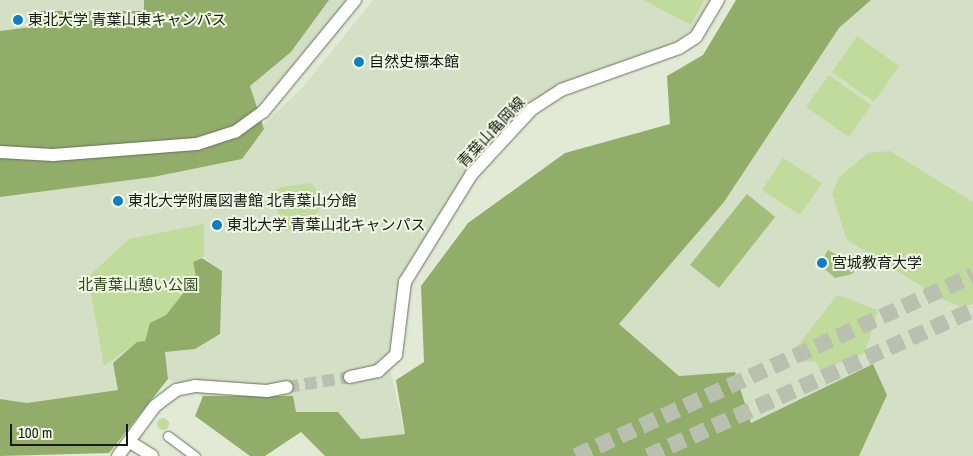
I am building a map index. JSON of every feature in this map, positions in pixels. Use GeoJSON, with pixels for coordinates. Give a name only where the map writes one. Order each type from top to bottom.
{"type":"FeatureCollection","features":[{"type":"Feature","properties":{"kind":"street"},"geometry":{"type":"LineString","coordinates":[[0,152],[53,155],[197,144],[235,132],[263,112],[355,0]]}},
{"type":"Feature","properties":{"kind":"street","name":"青葉山亀岡線"},"geometry":{"type":"LineString","coordinates":[[350,377],[378,371],[396,355],[405,282],[471,175],[526,116],[561,90],[680,48],[696,37],[718,0]]}},
{"type":"Feature","properties":{"kind":"street"},"geometry":{"type":"LineString","coordinates":[[118,456],[155,406],[176,390],[195,386],[267,391],[287,387]]}},
{"type":"Feature","properties":{"kind":"street"},"geometry":{"type":"LineString","coordinates":[[168,436],[196,456]]}},
{"type":"Feature","properties":{"kind":"street"},"geometry":{"type":"LineString","coordinates":[[130,442],[152,456]]}},
{"type":"Feature","properties":{"kind":"shaded area","name":"東北大学 青葉山東キャンパス"},"geometry":{"type":"Polygon","coordinates":[[[0,0],[144,0],[145,11],[112,13],[91,9],[31,27],[0,31],[0,0]]]}},
{"type":"Feature","properties":{"kind":"shaded area"},"geometry":{"type":"Polygon","coordinates":[[[144,0],[329,0],[291,52],[250,86],[264,129],[242,159],[153,177],[0,197],[0,31],[31,27],[41,11],[144,11],[144,0]]]}},
{"type":"Feature","properties":{"kind":"shaded area"},"geometry":{"type":"Polygon","coordinates":[[[329,0],[347,0],[258,111],[250,86],[291,52],[329,0]]]}},
{"type":"Feature","properties":{"kind":"shaded area","name":"東北大学 青葉山北キャンパス"},"geometry":{"type":"Polygon","coordinates":[[[373,0],[711,0],[697,26],[677,42],[528,106],[464,176],[395,297],[395,345],[387,357],[405,434],[361,439],[338,412],[295,412],[292,396],[203,396],[168,379],[165,352],[195,349],[222,272],[204,257],[193,262],[118,390],[27,403],[0,399],[0,197],[82,186],[264,129],[263,125],[302,88],[373,0]]]}},
{"type":"Feature","properties":{"kind":"shaded area"},"geometry":{"type":"Polygon","coordinates":[[[736,0],[871,0],[839,28],[724,202],[619,324],[679,376],[735,372],[751,423],[873,364],[887,395],[859,456],[325,456],[301,432],[265,456],[250,456],[195,416],[203,396],[293,396],[296,412],[338,412],[361,439],[405,434],[396,380],[424,362],[421,286],[468,223],[565,153],[670,124],[667,76],[703,55],[736,0]]]}},
{"type":"Feature","properties":{"kind":"shaded area","name":"宮城教育大学"},"geometry":{"type":"Polygon","coordinates":[[[871,0],[973,0],[973,456],[859,456],[887,395],[873,364],[751,423],[735,372],[679,376],[619,324],[724,202],[839,28],[871,0]]]}},
{"type":"Feature","properties":{"kind":"shaded area"},"geometry":{"type":"Polygon","coordinates":[[[747,194],[775,217],[719,288],[690,265],[747,194]]]}},
{"type":"Feature","properties":{"kind":"shaded area"},"geometry":{"type":"Polygon","coordinates":[[[828,250],[859,267],[852,274],[835,278],[820,265],[828,250]]]}},
{"type":"Feature","properties":{"kind":"shaded area"},"geometry":{"type":"Polygon","coordinates":[[[202,258],[222,271],[220,334],[195,349],[165,352],[168,379],[109,453],[0,456],[0,399],[27,403],[118,390],[113,363],[137,342],[145,341],[150,323],[166,315],[196,277],[193,262],[202,258]]]}},
{"type":"Feature","properties":{"kind":"green space"},"geometry":{"type":"Polygon","coordinates":[[[643,0],[704,0],[691,25],[643,0]]]}},
{"type":"Feature","properties":{"kind":"green space"},"geometry":{"type":"Polygon","coordinates":[[[857,36],[899,66],[874,102],[832,72],[857,36]]]}},
{"type":"Feature","properties":{"kind":"green space"},"geometry":{"type":"Polygon","coordinates":[[[829,75],[871,105],[849,137],[806,107],[829,75]]]}},
{"type":"Feature","properties":{"kind":"green space"},"geometry":{"type":"Polygon","coordinates":[[[890,151],[973,202],[973,304],[962,307],[944,300],[847,240],[832,194],[839,177],[868,153],[890,151]]]}},
{"type":"Feature","properties":{"kind":"green space"},"geometry":{"type":"Polygon","coordinates":[[[783,158],[822,183],[800,215],[762,190],[783,158]]]}},
{"type":"Feature","properties":{"kind":"green space"},"geometry":{"type":"Polygon","coordinates":[[[309,183],[315,187],[319,210],[305,228],[286,230],[279,224],[276,188],[309,183]]]}},
{"type":"Feature","properties":{"kind":"green space","name":"北青葉山憩い公園"},"geometry":{"type":"Polygon","coordinates":[[[204,224],[204,256],[193,262],[196,277],[166,315],[150,323],[145,341],[137,342],[104,366],[88,277],[129,239],[204,224]]]}},
{"type":"Feature","properties":{"kind":"green space"},"geometry":{"type":"Polygon","coordinates":[[[837,295],[878,310],[865,353],[820,370],[816,362],[799,362],[796,348],[837,295]]]}},
{"type":"Feature","properties":{"kind":"green space"},"geometry":{"type":"Polygon","coordinates":[[[161,418],[165,418],[169,424],[165,430],[161,430],[157,426],[157,422],[161,418]]]}},
{"type":"Feature","properties":{"kind":"tunnel"},"geometry":{"type":"LineString","coordinates":[[576,456],[973,275]]}},
{"type":"Feature","properties":{"kind":"tunnel"},"geometry":{"type":"LineString","coordinates":[[648,456],[973,310]]}},
{"type":"Feature","properties":{"kind":"tunnel"},"geometry":{"type":"LineString","coordinates":[[287,387],[350,377]]}},
{"type":"Feature","properties":{"kind":"place","name":"東北大学 青葉山東キャンパス"},"geometry":{"type":"Point","coordinates":[18,20]}},
{"type":"Feature","properties":{"kind":"place","name":"自然史標本館"},"geometry":{"type":"Point","coordinates":[359,62]}},
{"type":"Feature","properties":{"kind":"place","name":"東北大学附属図書館 北青葉山分館"},"geometry":{"type":"Point","coordinates":[118,201]}},
{"type":"Feature","properties":{"kind":"place","name":"東北大学 青葉山北キャンパス"},"geometry":{"type":"Point","coordinates":[217,225]}},
{"type":"Feature","properties":{"kind":"place","name":"宮城教育大学"},"geometry":{"type":"Point","coordinates":[822,263]}}]}
